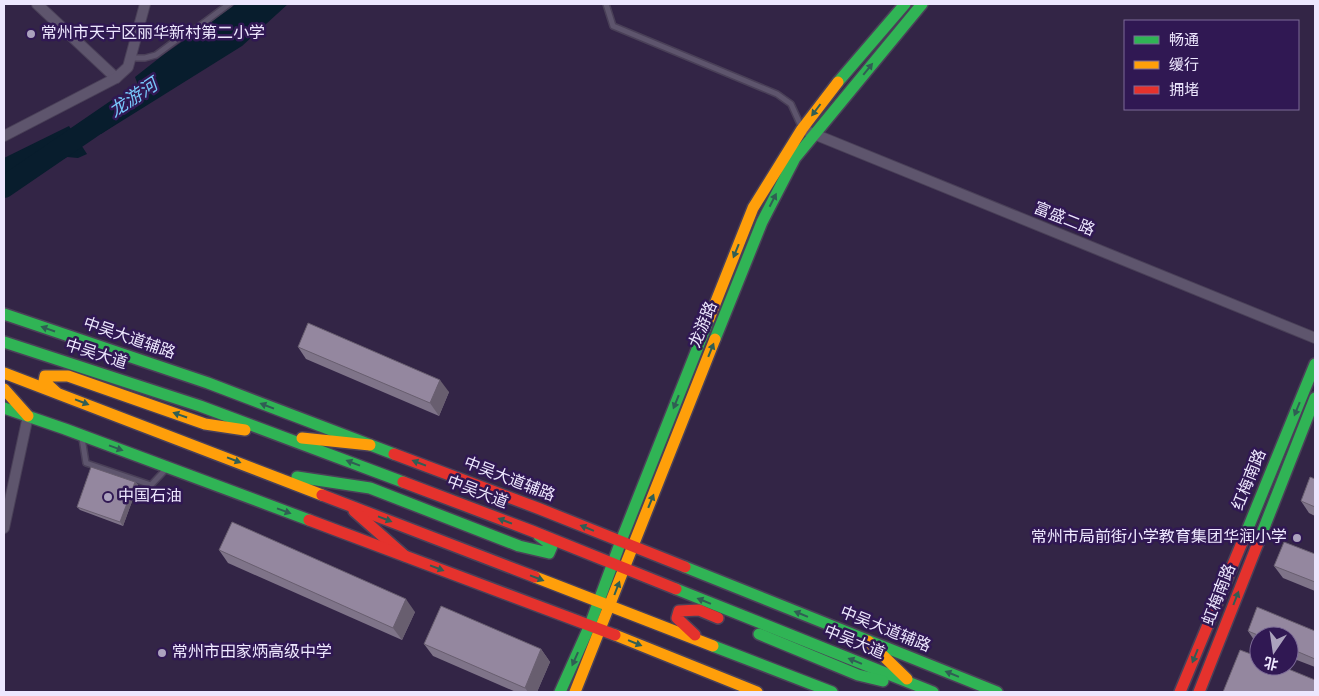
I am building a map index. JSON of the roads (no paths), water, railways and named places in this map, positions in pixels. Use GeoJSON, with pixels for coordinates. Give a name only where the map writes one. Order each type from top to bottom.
{"type":"FeatureCollection","features":[{"type":"Feature","properties":{"kind":"main road","name":"龙游路"},"geometry":{"type":"LineString","coordinates":[[575,692],[601,630],[604,604],[613,564],[621,542],[753,208],[802,129],[846,72],[905,4]]}},
{"type":"Feature","properties":{"kind":"main road","name":"龙游路"},"geometry":{"type":"LineString","coordinates":[[560,692],[590,625],[624,568],[762,222],[795,158],[922,4]]}},
{"type":"Feature","properties":{"kind":"main road","name":"中吴大道辅路"},"geometry":{"type":"LineString","coordinates":[[4,314],[208,383],[632,546],[997,692]]}},
{"type":"Feature","properties":{"kind":"main road"},"geometry":{"type":"LineString","coordinates":[[4,336],[21,347]]}},
{"type":"Feature","properties":{"kind":"main road","name":"中吴大道"},"geometry":{"type":"LineString","coordinates":[[4,342],[200,406],[532,531],[932,692]]}},
{"type":"Feature","properties":{"kind":"main road","name":"红梅南路"},"geometry":{"type":"LineString","coordinates":[[1180,692],[1315,364]]}},
{"type":"Feature","properties":{"kind":"main road"},"geometry":{"type":"LineString","coordinates":[[4,373],[832,692]]}},
{"type":"Feature","properties":{"kind":"main road"},"geometry":{"type":"LineString","coordinates":[[56,392],[44,381],[45,376],[68,376],[205,424],[278,436],[370,445]]}},
{"type":"Feature","properties":{"kind":"main road"},"geometry":{"type":"LineString","coordinates":[[4,389],[28,416]]}},
{"type":"Feature","properties":{"kind":"main road","name":"虹梅南路"},"geometry":{"type":"LineString","coordinates":[[1199,692],[1315,398]]}},
{"type":"Feature","properties":{"kind":"main road"},"geometry":{"type":"LineString","coordinates":[[4,408],[168,467],[590,625],[757,692]]}},
{"type":"Feature","properties":{"kind":"main road"},"geometry":{"type":"LineString","coordinates":[[267,473],[370,488],[519,546],[549,553],[552,546],[532,531]]}},
{"type":"Feature","properties":{"kind":"main road"},"geometry":{"type":"LineString","coordinates":[[345,503],[405,556]]}},
{"type":"Feature","properties":{"kind":"main road"},"geometry":{"type":"LineString","coordinates":[[700,641],[677,618],[679,610],[700,610],[858,675],[932,692]]}},
{"type":"Feature","properties":{"kind":"main road"},"geometry":{"type":"LineString","coordinates":[[868,641],[912,684]]}},
{"type":"Feature","properties":{"kind":"street"},"geometry":{"type":"LineString","coordinates":[[37,4],[116,78]]}},
{"type":"Feature","properties":{"kind":"street"},"geometry":{"type":"LineString","coordinates":[[4,136],[116,78],[128,67],[144,4]]}},
{"type":"Feature","properties":{"kind":"street","name":"富盛二路"},"geometry":{"type":"LineString","coordinates":[[802,129],[1315,338]]}},
{"type":"Feature","properties":{"kind":"street"},"geometry":{"type":"LineString","coordinates":[[4,528],[28,416]]}},
{"type":"Feature","properties":{"kind":"lane"},"geometry":{"type":"LineString","coordinates":[[130,58],[145,58],[156,55],[229,4]]}},
{"type":"Feature","properties":{"kind":"lane"},"geometry":{"type":"LineString","coordinates":[[606,4],[614,26],[777,94],[791,104],[802,129]]}},
{"type":"Feature","properties":{"kind":"lane"},"geometry":{"type":"LineString","coordinates":[[81,435],[86,462],[151,485],[168,467]]}},
{"type":"Feature","properties":{"kind":"water"},"geometry":{"type":"Polygon","coordinates":[[[236,4],[288,4],[242,46],[101,134],[90,117],[138,85],[135,77],[163,55],[236,4]]]}},
{"type":"Feature","properties":{"kind":"water"},"geometry":{"type":"Polygon","coordinates":[[[69,126],[87,154],[78,158],[67,157],[4,189],[4,158],[69,126]]]}},
{"type":"Feature","properties":{"kind":"waterway","name":"龙游河"},"geometry":{"type":"LineString","coordinates":[[4,187],[121,107]]}},
{"type":"Feature","properties":{"kind":"place","name":"常州市天宁区丽华新村第二小学"},"geometry":{"type":"Point","coordinates":[31,34]}},
{"type":"Feature","properties":{"kind":"place","name":"中国石油"},"geometry":{"type":"Point","coordinates":[108,497]}},
{"type":"Feature","properties":{"kind":"place","name":"常州市局前街小学教育集团华润小学"},"geometry":{"type":"Point","coordinates":[1297,538]}},
{"type":"Feature","properties":{"kind":"place","name":"常州市田家炳高级中学"},"geometry":{"type":"Point","coordinates":[162,653]}}]}
